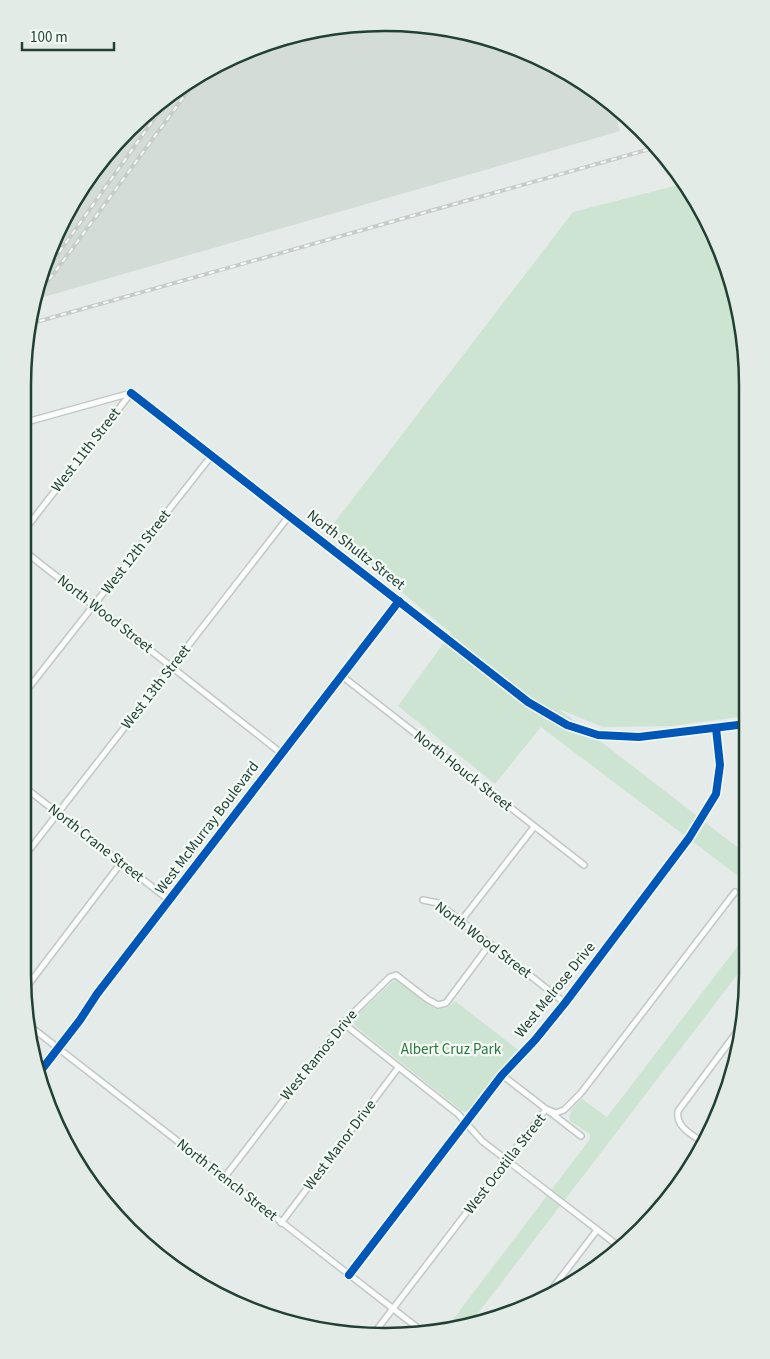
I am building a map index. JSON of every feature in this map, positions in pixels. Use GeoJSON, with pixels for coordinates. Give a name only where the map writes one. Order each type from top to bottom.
{"type":"FeatureCollection","features":[{"type":"Feature","properties":{"kind":"street"},"geometry":{"type":"LineString","coordinates":[[31,421],[132,393]]}},
{"type":"Feature","properties":{"kind":"street","name":"North Shultz Street"},"geometry":{"type":"LineString","coordinates":[[132,393],[528,702],[567,725],[598,735],[640,737],[739,725]]}},
{"type":"Feature","properties":{"kind":"street","name":"West 11th Street"},"geometry":{"type":"LineString","coordinates":[[31,522],[132,393]]}},
{"type":"Feature","properties":{"kind":"street","name":"West 12th Street"},"geometry":{"type":"LineString","coordinates":[[31,686],[212,455]]}},
{"type":"Feature","properties":{"kind":"street","name":"West 13th Street"},"geometry":{"type":"LineString","coordinates":[[31,848],[289,516]]}},
{"type":"Feature","properties":{"kind":"street","name":"North Wood Street"},"geometry":{"type":"LineString","coordinates":[[31,556],[281,753]]}},
{"type":"Feature","properties":{"kind":"street","name":"West McMurray Boulevard"},"geometry":{"type":"LineString","coordinates":[[44,1068],[97,994],[399,601]]}},
{"type":"Feature","properties":{"kind":"street","name":"North Houck Street"},"geometry":{"type":"LineString","coordinates":[[342,676],[584,865]]}},
{"type":"Feature","properties":{"kind":"street","name":"West Melrose Drive"},"geometry":{"type":"LineString","coordinates":[[348,1275],[502,1074],[535,1040],[565,1003],[690,838],[716,794],[720,765],[716,728]]}},
{"type":"Feature","properties":{"kind":"street","name":"North Crane Street"},"geometry":{"type":"LineString","coordinates":[[31,792],[170,900]]}},
{"type":"Feature","properties":{"kind":"street"},"geometry":{"type":"LineString","coordinates":[[461,921],[534,827]]}},
{"type":"Feature","properties":{"kind":"street"},"geometry":{"type":"LineString","coordinates":[[31,980],[121,863]]}},
{"type":"Feature","properties":{"kind":"street","name":"West Ocotilla Street"},"geometry":{"type":"LineString","coordinates":[[378,1328],[546,1109],[556,1113],[564,1110],[581,1093],[735,892]]}},
{"type":"Feature","properties":{"kind":"street","name":"North Wood Street"},"geometry":{"type":"LineString","coordinates":[[423,900],[438,903],[565,1003]]}},
{"type":"Feature","properties":{"kind":"street","name":"West Ramos Drive"},"geometry":{"type":"LineString","coordinates":[[224,1178],[342,1023],[390,977],[396,975],[427,999],[438,1005],[446,1003],[490,944]]}},
{"type":"Feature","properties":{"kind":"street"},"geometry":{"type":"LineString","coordinates":[[342,1023],[458,1114],[482,1141],[614,1243]]}},
{"type":"Feature","properties":{"kind":"street","name":"North French Street"},"geometry":{"type":"LineString","coordinates":[[36,1031],[415,1326]]}},
{"type":"Feature","properties":{"kind":"street"},"geometry":{"type":"LineString","coordinates":[[698,1138],[681,1125],[677,1116],[678,1111],[733,1037]]}},
{"type":"Feature","properties":{"kind":"street","name":"West Manor Drive"},"geometry":{"type":"LineString","coordinates":[[281,1223],[398,1068]]}},
{"type":"Feature","properties":{"kind":"street"},"geometry":{"type":"LineString","coordinates":[[502,1074],[582,1136]]}},
{"type":"Feature","properties":{"kind":"street"},"geometry":{"type":"LineString","coordinates":[[557,1283],[597,1230]]}},
{"type":"Feature","properties":{"kind":"shaded area"},"geometry":{"type":"Polygon","coordinates":[[[385,31],[431,34],[477,43],[520,58],[582,91],[617,118],[620,131],[42,297],[58,250],[79,208],[104,170],[135,135],[170,104],[208,79],[250,58],[293,43],[339,34],[385,31]]]}},
{"type":"Feature","properties":{"kind":"green space"},"geometry":{"type":"Polygon","coordinates":[[[677,185],[702,229],[720,271],[727,293],[736,339],[739,385],[739,717],[671,726],[603,727],[559,709],[739,849],[739,877],[541,727],[495,784],[398,706],[451,633],[328,531],[573,212],[677,185]]]}},
{"type":"Feature","properties":{"kind":"green space"},"geometry":{"type":"Polygon","coordinates":[[[739,944],[739,972],[476,1316],[451,1321],[590,1139],[590,1134],[570,1121],[571,1112],[575,1106],[582,1099],[607,1117],[739,944]]]}},
{"type":"Feature","properties":{"kind":"green space","name":"Albert Cruz Park"},"geometry":{"type":"Polygon","coordinates":[[[396,980],[433,1006],[440,1008],[448,1007],[455,1001],[521,1052],[503,1069],[468,1112],[462,1111],[354,1025],[354,1018],[396,980]]]}},
{"type":"Feature","properties":{"kind":"railway"},"geometry":{"type":"LineString","coordinates":[[46,283],[188,91]]}},
{"type":"Feature","properties":{"kind":"railway"},"geometry":{"type":"LineString","coordinates":[[55,258],[157,115]]}},
{"type":"Feature","properties":{"kind":"railway"},"geometry":{"type":"LineString","coordinates":[[37,322],[649,149]]}},
{"type":"Feature","properties":{"kind":"cycle path"},"geometry":{"type":"LineString","coordinates":[[131,393],[528,702],[567,725],[598,735],[639,737],[739,725]]}},
{"type":"Feature","properties":{"kind":"cycle path"},"geometry":{"type":"LineString","coordinates":[[43,1067],[80,1020],[97,994],[399,601]]}},
{"type":"Feature","properties":{"kind":"cycle path"},"geometry":{"type":"LineString","coordinates":[[349,1275],[502,1075],[535,1040],[565,1003],[689,838],[716,794],[720,765],[716,728]]}}]}
